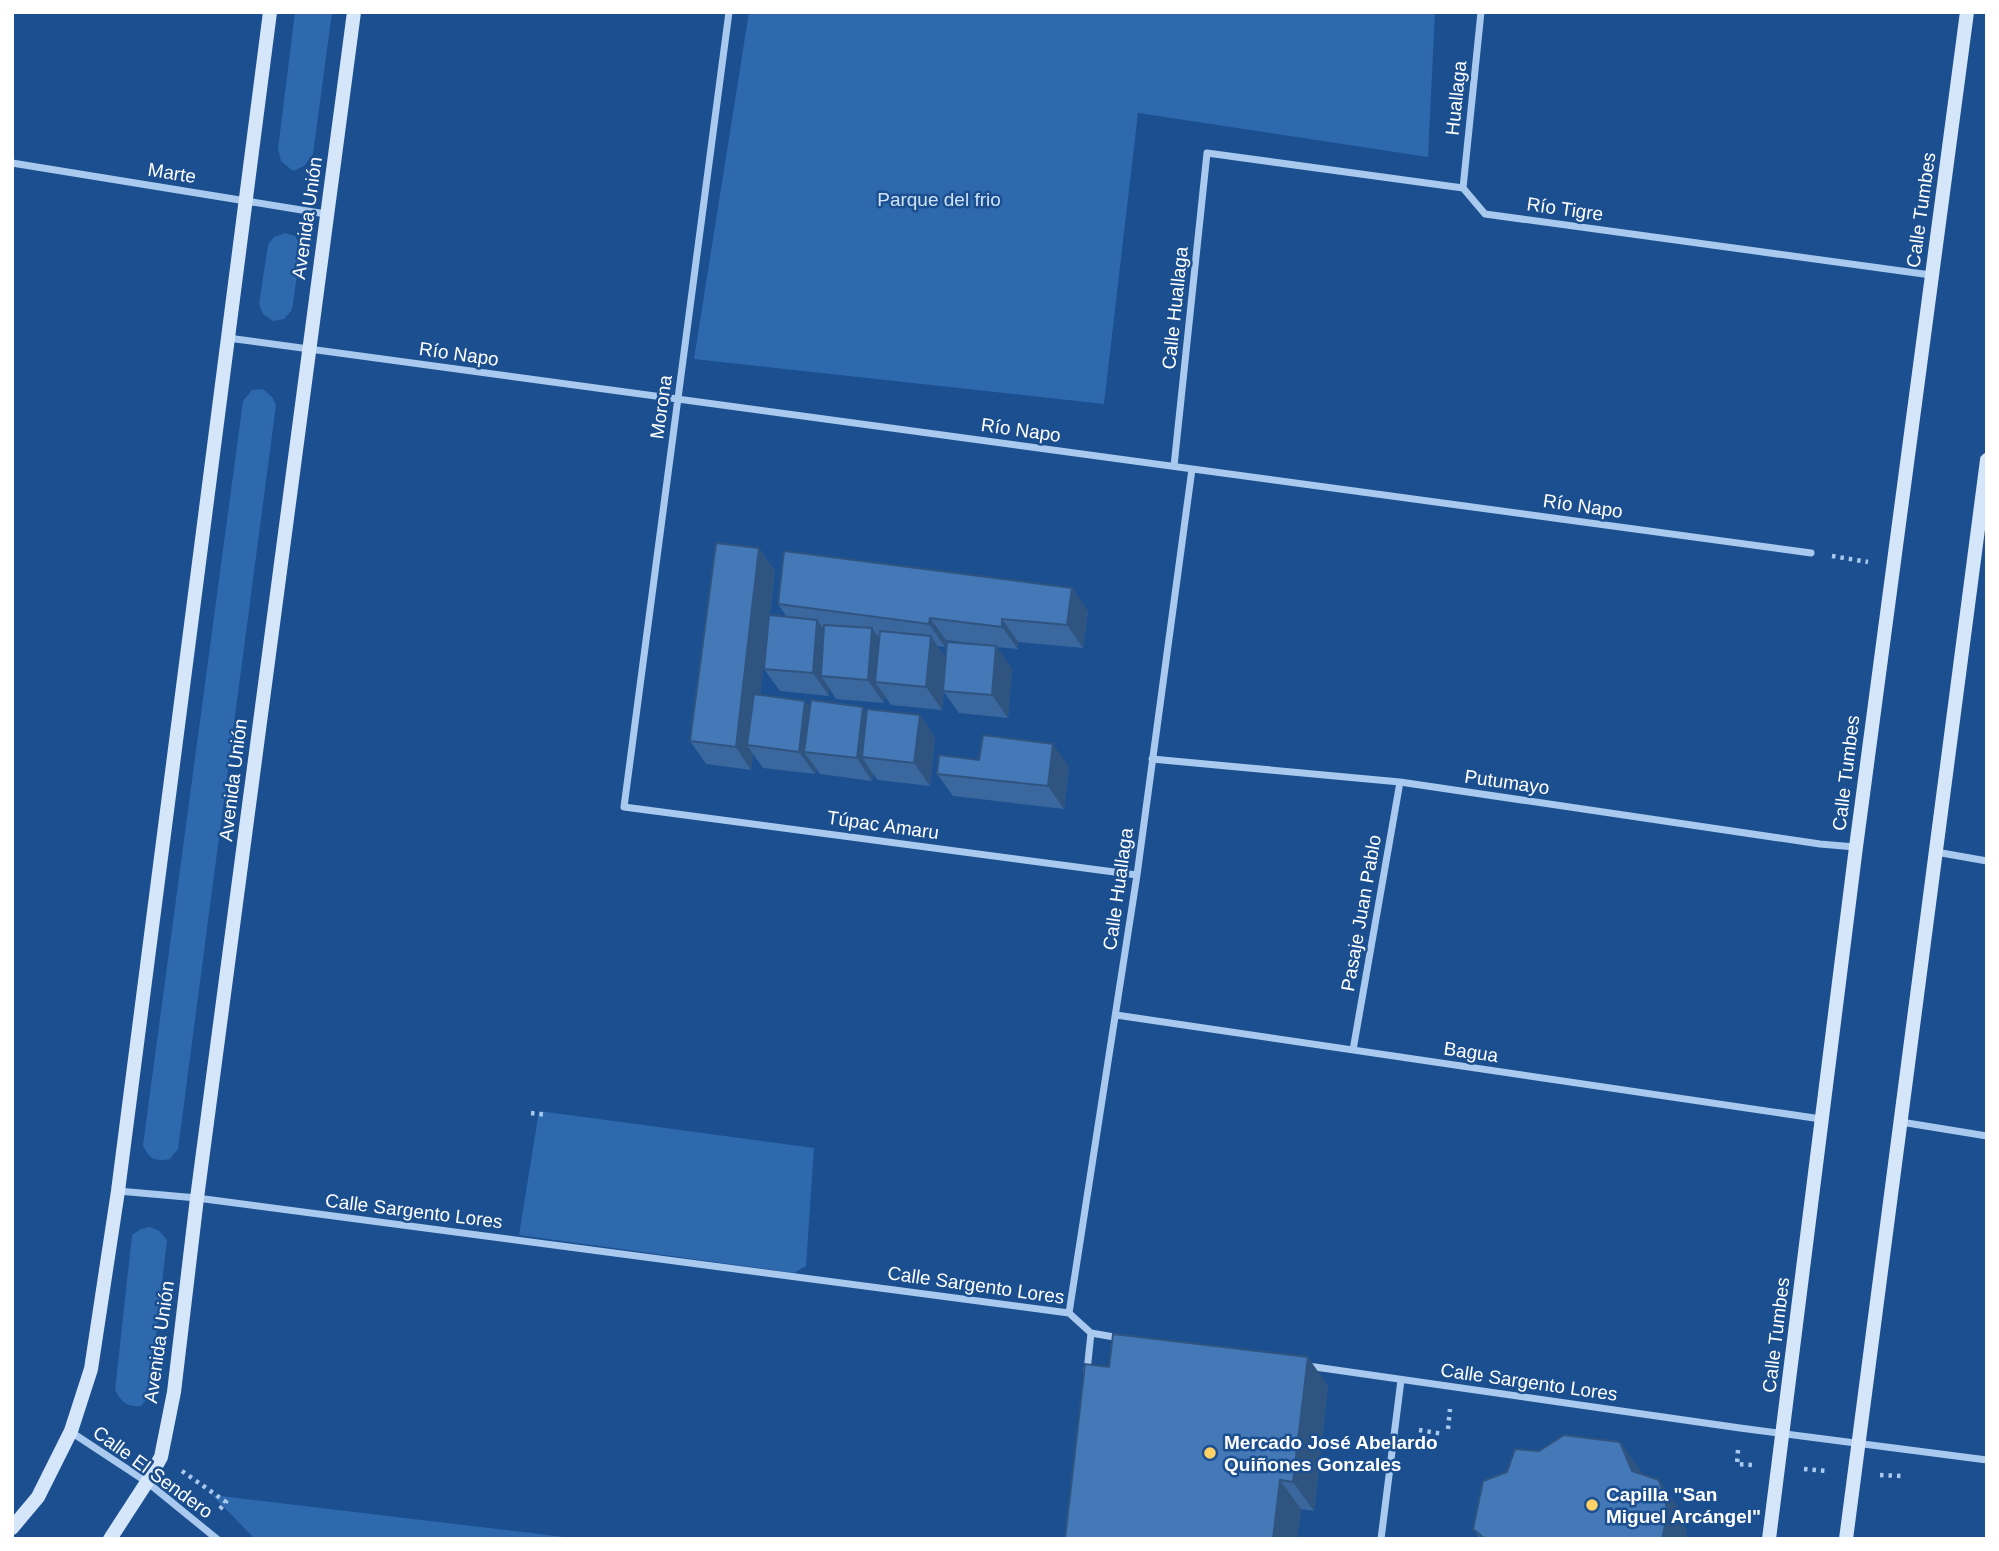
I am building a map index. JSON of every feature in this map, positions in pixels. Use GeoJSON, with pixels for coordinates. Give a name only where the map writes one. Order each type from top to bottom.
{"type":"FeatureCollection","features":[{"type":"Feature","properties":{"kind":"street"},"geometry":{"type":"LineString","coordinates":[[12,1528],[38,1497],[71,1431],[91,1369],[118,1191],[270,12]]}},
{"type":"Feature","properties":{"kind":"street","name":"Avenida Unión"},"geometry":{"type":"LineString","coordinates":[[110,1539],[161,1457],[174,1392],[197,1198],[354,12]]}},
{"type":"Feature","properties":{"kind":"street","name":"Morona"},"geometry":{"type":"LineString","coordinates":[[624,807],[729,12]]}},
{"type":"Feature","properties":{"kind":"street","name":"Huallaga"},"geometry":{"type":"LineString","coordinates":[[1463,188],[1481,12]]}},
{"type":"Feature","properties":{"kind":"street","name":"Calle Tumbes"},"geometry":{"type":"LineString","coordinates":[[1769,1539],[1856,847],[1967,12]]}},
{"type":"Feature","properties":{"kind":"street","name":"Calle Huallaga"},"geometry":{"type":"LineString","coordinates":[[1174,466],[1207,153],[1463,188]]}},
{"type":"Feature","properties":{"kind":"street","name":"Marte"},"geometry":{"type":"LineString","coordinates":[[12,163],[327,214]]}},
{"type":"Feature","properties":{"kind":"street","name":"Río Tigre"},"geometry":{"type":"LineString","coordinates":[[1463,188],[1485,215],[1931,275]]}},
{"type":"Feature","properties":{"kind":"street","name":"Río Napo"},"geometry":{"type":"LineString","coordinates":[[228,338],[1811,553]]}},
{"type":"Feature","properties":{"kind":"street"},"geometry":{"type":"LineString","coordinates":[[1846,1539],[1987,460]]}},
{"type":"Feature","properties":{"kind":"street","name":"Calle Huallaga"},"geometry":{"type":"LineString","coordinates":[[1069,1312],[1137,874],[1192,469]]}},
{"type":"Feature","properties":{"kind":"street","name":"Putumayo"},"geometry":{"type":"LineString","coordinates":[[1152,759],[1400,782],[1820,844],[1856,847]]}},
{"type":"Feature","properties":{"kind":"street","name":"Pasaje Juan Pablo"},"geometry":{"type":"LineString","coordinates":[[1353,1050],[1400,782]]}},
{"type":"Feature","properties":{"kind":"street","name":"Túpac Amaru"},"geometry":{"type":"LineString","coordinates":[[624,807],[1137,874]]}},
{"type":"Feature","properties":{"kind":"street"},"geometry":{"type":"LineString","coordinates":[[1937,852],[1987,861]]}},
{"type":"Feature","properties":{"kind":"street","name":"Bagua"},"geometry":{"type":"LineString","coordinates":[[1115,1015],[1822,1119]]}},
{"type":"Feature","properties":{"kind":"street"},"geometry":{"type":"LineString","coordinates":[[1901,1122],[1987,1136]]}},
{"type":"Feature","properties":{"kind":"street","name":"Calle Sargento Lores"},"geometry":{"type":"LineString","coordinates":[[118,1191],[197,1198],[1069,1312],[1091,1333]]}},
{"type":"Feature","properties":{"kind":"street"},"geometry":{"type":"LineString","coordinates":[[1086,1373],[1091,1333],[1131,1339]]}},
{"type":"Feature","properties":{"kind":"street","name":"Calle Sargento Lores"},"geometry":{"type":"LineString","coordinates":[[1293,1364],[1783,1434],[1987,1460]]}},
{"type":"Feature","properties":{"kind":"street"},"geometry":{"type":"LineString","coordinates":[[1381,1539],[1401,1380]]}},
{"type":"Feature","properties":{"kind":"street","name":"Calle El Sendero"},"geometry":{"type":"LineString","coordinates":[[71,1431],[147,1482],[217,1539]]}},
{"type":"Feature","properties":{"kind":"path"},"geometry":{"type":"LineString","coordinates":[[1811,553],[1893,567]]}},
{"type":"Feature","properties":{"kind":"path"},"geometry":{"type":"LineString","coordinates":[[531,1113],[547,1115]]}},
{"type":"Feature","properties":{"kind":"green space"},"geometry":{"type":"Polygon","coordinates":[[[295,12],[332,12],[313,154],[304,166],[293,171],[281,161],[278,149],[295,12]]]}},
{"type":"Feature","properties":{"kind":"green space","name":"Parque del frio"},"geometry":{"type":"Polygon","coordinates":[[[749,12],[1435,12],[1428,157],[1138,113],[1104,404],[694,359],[749,12]]]}},
{"type":"Feature","properties":{"kind":"green space"},"geometry":{"type":"Polygon","coordinates":[[[285,233],[295,236],[301,246],[292,310],[284,319],[273,321],[263,314],[259,304],[268,245],[274,237],[285,233]]]}},
{"type":"Feature","properties":{"kind":"green space"},"geometry":{"type":"Polygon","coordinates":[[[263,389],[276,405],[178,1149],[170,1159],[156,1160],[148,1154],[143,1145],[243,401],[252,390],[263,389]]]}},
{"type":"Feature","properties":{"kind":"green space"},"geometry":{"type":"Polygon","coordinates":[[[539,1111],[814,1148],[806,1266],[794,1273],[519,1235],[539,1111]]]}},
{"type":"Feature","properties":{"kind":"green space"},"geometry":{"type":"Polygon","coordinates":[[[150,1227],[159,1231],[167,1240],[149,1396],[141,1406],[136,1406],[125,1403],[115,1390],[132,1235],[150,1227]]]}},
{"type":"Feature","properties":{"kind":"green space"},"geometry":{"type":"Polygon","coordinates":[[[212,1495],[581,1539],[255,1539],[212,1495]]]}},
{"type":"Feature","properties":{"kind":"building"},"geometry":{"type":"Polygon","coordinates":[[[716,543],[759,548],[736,747],[690,741],[716,543]]]}},
{"type":"Feature","properties":{"kind":"building"},"geometry":{"type":"Polygon","coordinates":[[[784,551],[1072,588],[1067,625],[1002,619],[1002,627],[930,618],[929,624],[778,604],[784,551]]]}},
{"type":"Feature","properties":{"kind":"building"},"geometry":{"type":"Polygon","coordinates":[[[769,615],[817,620],[813,673],[764,669],[769,615]]]}},
{"type":"Feature","properties":{"kind":"building"},"geometry":{"type":"Polygon","coordinates":[[[824,625],[872,628],[868,680],[821,676],[824,625]]]}},
{"type":"Feature","properties":{"kind":"building"},"geometry":{"type":"Polygon","coordinates":[[[880,631],[931,636],[926,687],[875,682],[880,631]]]}},
{"type":"Feature","properties":{"kind":"building"},"geometry":{"type":"Polygon","coordinates":[[[947,642],[996,646],[992,695],[943,691],[947,642]]]}},
{"type":"Feature","properties":{"kind":"building"},"geometry":{"type":"Polygon","coordinates":[[[754,694],[805,701],[799,752],[747,745],[754,694]]]}},
{"type":"Feature","properties":{"kind":"building"},"geometry":{"type":"Polygon","coordinates":[[[811,700],[863,707],[857,758],[804,752],[811,700]]]}},
{"type":"Feature","properties":{"kind":"building"},"geometry":{"type":"Polygon","coordinates":[[[867,709],[920,715],[914,763],[862,757],[867,709]]]}},
{"type":"Feature","properties":{"kind":"building"},"geometry":{"type":"Polygon","coordinates":[[[983,735],[1053,744],[1048,786],[937,774],[939,755],[979,760],[983,735]]]}},
{"type":"Feature","properties":{"kind":"building","name":"Mercado José Abelardo Quiñones Gonzales"},"geometry":{"type":"Polygon","coordinates":[[[1113,1334],[1308,1357],[1293,1482],[1280,1480],[1273,1539],[1065,1539],[1085,1364],[1109,1367],[1113,1334]]]}},
{"type":"Feature","properties":{"kind":"building","name":"Capilla \"San Miguel Arcángel\""},"geometry":{"type":"Polygon","coordinates":[[[1564,1435],[1620,1442],[1632,1471],[1659,1480],[1668,1512],[1662,1539],[1485,1539],[1473,1529],[1483,1481],[1507,1472],[1515,1449],[1539,1451],[1564,1435]]]}},
{"type":"Feature","properties":{"kind":"place","name":"Mercado José Abelardo Quiñones Gonzales"},"geometry":{"type":"Point","coordinates":[1210,1453]}},
{"type":"Feature","properties":{"kind":"place","name":"Capilla \"San Miguel Arcángel\""},"geometry":{"type":"Point","coordinates":[1592,1505]}}]}
